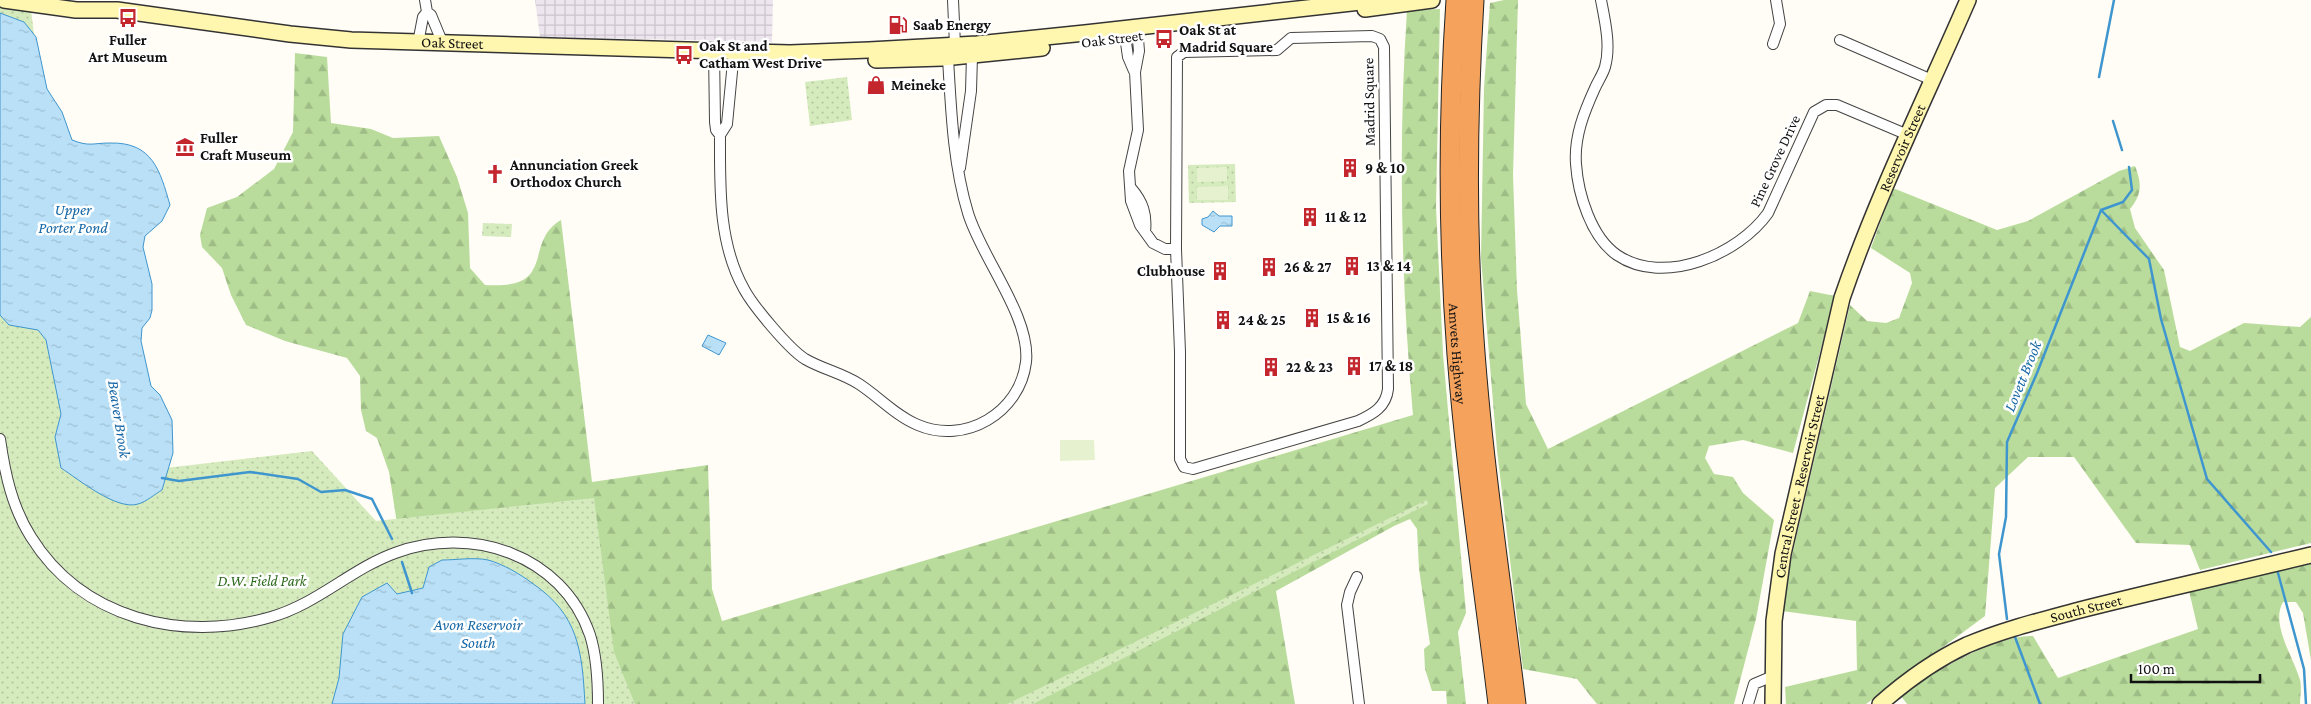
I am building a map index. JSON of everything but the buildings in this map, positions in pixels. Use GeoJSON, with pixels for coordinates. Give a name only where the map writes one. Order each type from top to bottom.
{"type":"FeatureCollection","features":[{"type":"Feature","properties":{"kind":"highway","name":"Amvets Highway"},"geometry":{"type":"LineString","coordinates":[[1456,0],[1463,25],[1472,306],[1484,443],[1516,704]]}},
{"type":"Feature","properties":{"kind":"highway","name":"Amvets Highway"},"geometry":{"type":"LineString","coordinates":[[1474,0],[1463,25],[1450,170],[1454,308],[1463,418],[1498,704]]}},
{"type":"Feature","properties":{"kind":"main road","name":"Oak Street"},"geometry":{"type":"LineString","coordinates":[[4,0],[76,10],[117,10],[308,36],[443,44],[790,53],[821,59],[839,60],[952,52],[1432,0]]}},
{"type":"Feature","properties":{"kind":"main road","name":"Oak Street"},"geometry":{"type":"LineString","coordinates":[[81,0],[117,10]]}},
{"type":"Feature","properties":{"kind":"main road","name":"Oak Street"},"geometry":{"type":"LineString","coordinates":[[952,52],[972,56],[1131,32],[1378,0]]}},
{"type":"Feature","properties":{"kind":"main road","name":"Reservoir Street"},"geometry":{"type":"LineString","coordinates":[[1842,298],[1853,266],[1908,135],[1968,0]]}},
{"type":"Feature","properties":{"kind":"main road","name":"Central Street - Reservoir Street"},"geometry":{"type":"LineString","coordinates":[[1773,704],[1774,621],[1782,554],[1842,298]]}},
{"type":"Feature","properties":{"kind":"main road","name":"South Street"},"geometry":{"type":"LineString","coordinates":[[1880,704],[1912,678],[1943,658],[1998,634],[2116,601],[2311,555]]}},
{"type":"Feature","properties":{"kind":"street"},"geometry":{"type":"LineString","coordinates":[[425,0],[427,12],[431,15],[443,44]]}},
{"type":"Feature","properties":{"kind":"street"},"geometry":{"type":"LineString","coordinates":[[734,51],[727,124],[720,135],[720,192],[723,222],[734,265],[748,296],[805,359],[852,379],[902,417],[917,425],[932,429],[962,429],[980,426],[993,418],[1014,397],[1026,362],[1021,330],[1010,301],[973,230],[954,152],[952,0]]}},
{"type":"Feature","properties":{"kind":"street","name":"Pine Grove Drive"},"geometry":{"type":"LineString","coordinates":[[1601,0],[1608,45],[1605,67],[1580,123],[1576,163],[1582,198],[1590,221],[1617,255],[1643,265],[1662,267],[1686,265],[1717,255],[1746,238],[1758,228],[1768,213],[1814,112],[1822,106],[1837,105],[1908,135]]}},
{"type":"Feature","properties":{"kind":"street"},"geometry":{"type":"LineString","coordinates":[[1774,44],[1780,24],[1776,0]]}},
{"type":"Feature","properties":{"kind":"street"},"geometry":{"type":"LineString","coordinates":[[418,43],[423,17],[427,12]]}},
{"type":"Feature","properties":{"kind":"street"},"geometry":{"type":"LineString","coordinates":[[1131,32],[1128,57],[1135,72],[1138,130],[1129,171],[1130,201],[1135,217],[1148,238],[1158,246],[1176,248]]}},
{"type":"Feature","properties":{"kind":"street","name":"Madrid Square"},"geometry":{"type":"LineString","coordinates":[[1372,36],[1380,39],[1384,47],[1388,389],[1386,400],[1380,408],[1374,414],[1358,421],[1193,469],[1184,467],[1180,459],[1180,352],[1176,248],[1176,63],[1179,54],[1277,50],[1291,38],[1372,36]]}},
{"type":"Feature","properties":{"kind":"street"},"geometry":{"type":"LineString","coordinates":[[1840,40],[1932,80]]}},
{"type":"Feature","properties":{"kind":"street"},"geometry":{"type":"LineString","coordinates":[[714,51],[715,122],[716,130],[720,135]]}},
{"type":"Feature","properties":{"kind":"street"},"geometry":{"type":"LineString","coordinates":[[960,171],[971,91],[972,56]]}},
{"type":"Feature","properties":{"kind":"street"},"geometry":{"type":"LineString","coordinates":[[0,440],[10,490],[31,537],[49,562],[71,583],[111,608],[138,619],[170,626],[210,628],[244,624],[281,614],[298,607],[367,566],[394,553],[435,543],[480,543],[512,552],[532,563],[557,584],[574,605],[585,625],[594,648],[598,704]]}},
{"type":"Feature","properties":{"kind":"street"},"geometry":{"type":"LineString","coordinates":[[1357,577],[1347,605],[1359,704]]}},
{"type":"Feature","properties":{"kind":"street"},"geometry":{"type":"LineString","coordinates":[[1748,704],[1754,684],[1773,676]]}},
{"type":"Feature","properties":{"kind":"shaded area"},"geometry":{"type":"Polygon","coordinates":[[[535,0],[773,0],[772,42],[540,37],[535,0]]]}},
{"type":"Feature","properties":{"kind":"green space"},"geometry":{"type":"Polygon","coordinates":[[[1518,0],[1513,175],[1517,290],[1526,404],[1548,449],[1798,323],[1810,291],[1835,296],[1793,453],[1743,440],[1709,446],[1705,458],[1714,474],[1733,477],[1743,493],[1774,520],[1756,619],[1734,704],[1597,704],[1577,679],[1523,669],[1497,450],[1481,258],[1484,88],[1490,3],[1518,0]]]}},
{"type":"Feature","properties":{"kind":"green space","name":"D.W. Field Park"},"geometry":{"type":"Polygon","coordinates":[[[0,6],[31,10],[88,477],[312,451],[376,521],[594,498],[614,652],[635,704],[0,704],[0,6]]]}},
{"type":"Feature","properties":{"kind":"green space"},"geometry":{"type":"Polygon","coordinates":[[[1440,9],[1436,207],[1443,354],[1466,613],[1458,632],[1466,704],[1447,704],[1446,691],[1432,691],[1425,669],[1424,649],[1430,644],[1419,569],[1417,529],[1410,519],[1276,591],[1295,704],[605,704],[400,543],[389,472],[377,438],[366,431],[361,410],[360,376],[347,358],[285,341],[246,325],[231,295],[222,268],[202,247],[200,235],[207,208],[237,197],[274,169],[293,132],[295,53],[327,57],[331,123],[371,129],[393,138],[439,136],[457,177],[468,213],[470,268],[485,285],[508,285],[523,280],[531,273],[543,241],[550,230],[561,220],[592,482],[708,465],[712,589],[722,621],[1413,415],[1403,263],[1402,213],[1402,112],[1407,10],[1440,9]]]}},
{"type":"Feature","properties":{"kind":"green space"},"geometry":{"type":"Polygon","coordinates":[[[847,77],[852,120],[810,126],[805,82],[847,77]]]}},
{"type":"Feature","properties":{"kind":"green space"},"geometry":{"type":"Polygon","coordinates":[[[1235,164],[1236,202],[1189,203],[1188,165],[1235,164]]]}},
{"type":"Feature","properties":{"kind":"green space"},"geometry":{"type":"Polygon","coordinates":[[[2135,166],[2140,189],[2130,209],[2135,228],[2164,270],[2180,347],[2190,351],[2244,323],[2300,327],[2311,317],[2311,543],[2200,570],[2190,545],[2136,543],[2074,457],[2028,457],[1995,488],[1985,616],[1866,704],[1786,704],[1785,687],[1857,670],[1856,621],[1782,611],[1784,590],[1850,305],[1867,321],[1886,323],[1899,318],[1912,283],[1910,273],[1871,248],[1893,188],[1997,230],[2028,221],[2119,171],[2135,166]]]}},
{"type":"Feature","properties":{"kind":"green space"},"geometry":{"type":"Polygon","coordinates":[[[1227,167],[1227,181],[1197,182],[1197,168],[1227,167]]]}},
{"type":"Feature","properties":{"kind":"green space"},"geometry":{"type":"Polygon","coordinates":[[[1228,186],[1228,200],[1197,200],[1197,187],[1228,186]]]}},
{"type":"Feature","properties":{"kind":"green space"},"geometry":{"type":"Polygon","coordinates":[[[483,223],[512,224],[511,237],[482,236],[483,223]]]}},
{"type":"Feature","properties":{"kind":"green space"},"geometry":{"type":"Polygon","coordinates":[[[1060,440],[1094,440],[1095,460],[1060,461],[1060,440]]]}},
{"type":"Feature","properties":{"kind":"green space"},"geometry":{"type":"Polygon","coordinates":[[[1427,500],[1428,504],[1033,704],[1007,704],[1427,500]]]}},
{"type":"Feature","properties":{"kind":"green space"},"geometry":{"type":"Polygon","coordinates":[[[2311,560],[2311,660],[2303,613],[2296,602],[2283,602],[2279,620],[2284,641],[2300,680],[2300,704],[1907,704],[1901,696],[1928,677],[1964,657],[1982,648],[2018,637],[2033,636],[2058,678],[2198,629],[2189,591],[2311,560]]]}},
{"type":"Feature","properties":{"kind":"water","name":"Upper Porter Pond"},"geometry":{"type":"Polygon","coordinates":[[[0,13],[24,22],[36,37],[47,89],[62,112],[72,140],[87,144],[110,143],[136,147],[145,153],[158,170],[170,205],[162,221],[145,236],[143,247],[152,284],[152,310],[150,318],[142,328],[141,341],[151,386],[160,395],[172,420],[173,453],[162,490],[138,504],[129,505],[109,499],[61,468],[55,437],[61,414],[46,340],[38,330],[9,325],[0,315],[0,13]]]}},
{"type":"Feature","properties":{"kind":"water"},"geometry":{"type":"Polygon","coordinates":[[[1213,211],[1219,216],[1232,216],[1232,226],[1220,226],[1214,232],[1202,225],[1202,219],[1208,217],[1213,211]]]}},
{"type":"Feature","properties":{"kind":"water"},"geometry":{"type":"Polygon","coordinates":[[[708,335],[726,343],[719,355],[702,346],[708,335]]]}},
{"type":"Feature","properties":{"kind":"water","name":"Avon Reservoir South"},"geometry":{"type":"Polygon","coordinates":[[[442,560],[488,560],[522,576],[548,595],[569,621],[575,636],[582,667],[585,704],[332,704],[339,678],[343,634],[362,597],[387,583],[397,594],[423,588],[429,567],[442,560]]]}},
{"type":"Feature","properties":{"kind":"waterway","name":"Lovett Brook"},"geometry":{"type":"LineString","coordinates":[[2099,77],[2114,0]]}},
{"type":"Feature","properties":{"kind":"waterway","name":"Lovett Brook"},"geometry":{"type":"LineString","coordinates":[[2113,121],[2122,150]]}},
{"type":"Feature","properties":{"kind":"waterway","name":"Lovett Brook"},"geometry":{"type":"LineString","coordinates":[[2007,619],[1999,554],[2006,517],[2007,442],[2037,373],[2101,210],[2123,202],[2132,190],[2129,167]]}},
{"type":"Feature","properties":{"kind":"waterway"},"geometry":{"type":"LineString","coordinates":[[2101,210],[2149,259],[2161,319],[2207,479],[2271,552]]}},
{"type":"Feature","properties":{"kind":"waterway","name":"Beaver Brook"},"geometry":{"type":"LineString","coordinates":[[162,478],[179,481],[250,472],[298,479],[321,492],[345,490],[372,499],[392,539]]}},
{"type":"Feature","properties":{"kind":"waterway","name":"Beaver Brook"},"geometry":{"type":"LineString","coordinates":[[402,562],[412,593]]}},
{"type":"Feature","properties":{"kind":"waterway"},"geometry":{"type":"LineString","coordinates":[[2278,573],[2304,669],[2306,704]]}},
{"type":"Feature","properties":{"kind":"waterway","name":"Lovett Brook"},"geometry":{"type":"LineString","coordinates":[[2015,637],[2040,704]]}},
{"type":"Feature","properties":{"kind":"place","name":"Fuller Art Museum"},"geometry":{"type":"Point","coordinates":[128,18]}},
{"type":"Feature","properties":{"kind":"place","name":"Saab Energy"},"geometry":{"type":"Point","coordinates":[898,25]}},
{"type":"Feature","properties":{"kind":"place","name":"Oak St at Madrid Square"},"geometry":{"type":"Point","coordinates":[1164,39]}},
{"type":"Feature","properties":{"kind":"place","name":"Oak St and Catham West Drive"},"geometry":{"type":"Point","coordinates":[684,55]}},
{"type":"Feature","properties":{"kind":"place","name":"Meineke"},"geometry":{"type":"Point","coordinates":[876,85]}},
{"type":"Feature","properties":{"kind":"place","name":"Fuller Craft Museum"},"geometry":{"type":"Point","coordinates":[185,147]}},
{"type":"Feature","properties":{"kind":"place","name":"9 & 10"},"geometry":{"type":"Point","coordinates":[1350,168]}},
{"type":"Feature","properties":{"kind":"place","name":"Annunciation Greek Orthodox Church"},"geometry":{"type":"Point","coordinates":[495,174]}},
{"type":"Feature","properties":{"kind":"place","name":"11 & 12"},"geometry":{"type":"Point","coordinates":[1310,217]}},
{"type":"Feature","properties":{"kind":"place","name":"13 & 14"},"geometry":{"type":"Point","coordinates":[1352,266]}},
{"type":"Feature","properties":{"kind":"place","name":"26 & 27"},"geometry":{"type":"Point","coordinates":[1269,267]}},
{"type":"Feature","properties":{"kind":"place","name":"Clubhouse"},"geometry":{"type":"Point","coordinates":[1220,271]}},
{"type":"Feature","properties":{"kind":"place","name":"15 & 16"},"geometry":{"type":"Point","coordinates":[1312,318]}},
{"type":"Feature","properties":{"kind":"place","name":"24 & 25"},"geometry":{"type":"Point","coordinates":[1223,320]}},
{"type":"Feature","properties":{"kind":"place","name":"17 & 18"},"geometry":{"type":"Point","coordinates":[1354,366]}},
{"type":"Feature","properties":{"kind":"place","name":"22 & 23"},"geometry":{"type":"Point","coordinates":[1271,367]}}]}
